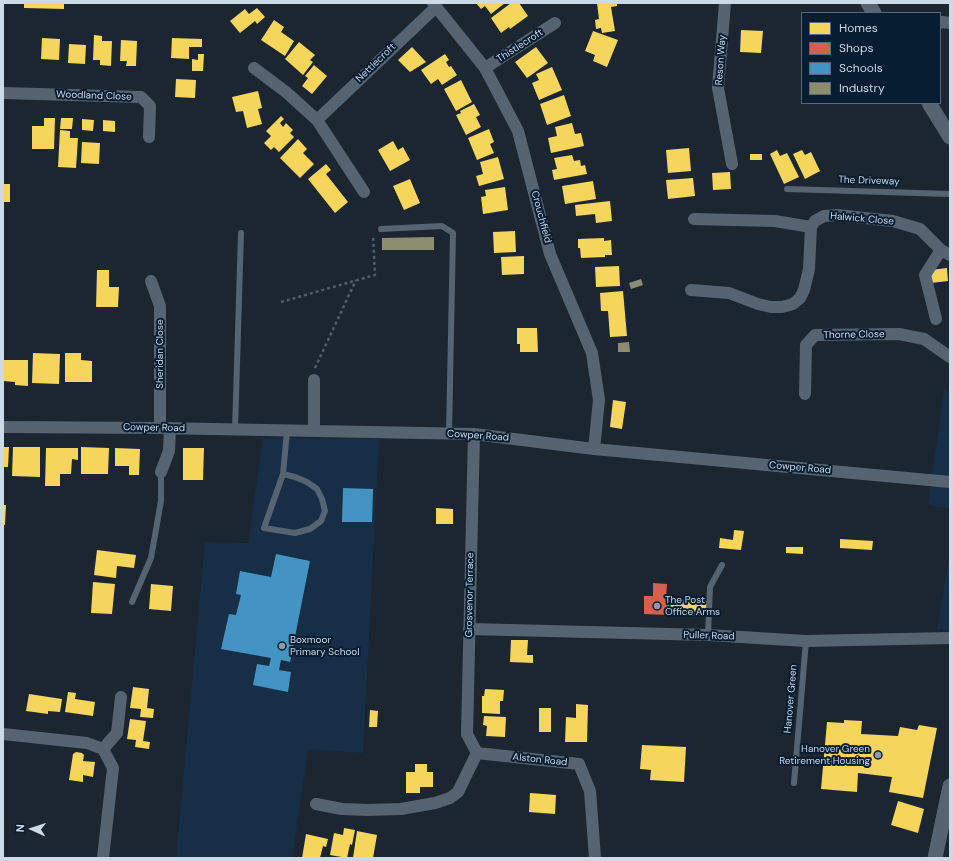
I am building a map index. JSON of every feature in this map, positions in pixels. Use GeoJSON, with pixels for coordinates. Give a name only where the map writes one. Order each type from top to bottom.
{"type":"FeatureCollection","features":[{"type":"Feature","properties":{"kind":"street","name":"Reson Way"},"geometry":{"type":"LineString","coordinates":[[725,3],[718,88],[732,164]]}},
{"type":"Feature","properties":{"kind":"street"},"geometry":{"type":"LineString","coordinates":[[868,3],[873,12]]}},
{"type":"Feature","properties":{"kind":"street","name":"Crouchfield"},"geometry":{"type":"LineString","coordinates":[[434,5],[485,68],[518,131],[550,254],[592,353],[600,400],[594,449]]}},
{"type":"Feature","properties":{"kind":"street","name":"Nettlecroft"},"geometry":{"type":"LineString","coordinates":[[316,120],[434,5]]}},
{"type":"Feature","properties":{"kind":"street","name":"Thistlecroft"},"geometry":{"type":"LineString","coordinates":[[485,68],[555,23]]}},
{"type":"Feature","properties":{"kind":"street"},"geometry":{"type":"LineString","coordinates":[[254,68],[286,92],[316,120],[364,192]]}},
{"type":"Feature","properties":{"kind":"street","name":"Woodland Close"},"geometry":{"type":"LineString","coordinates":[[3,93],[141,97],[150,106],[149,137]]}},
{"type":"Feature","properties":{"kind":"street"},"geometry":{"type":"LineString","coordinates":[[930,104],[950,137]]}},
{"type":"Feature","properties":{"kind":"street","name":"Halwick Close"},"geometry":{"type":"LineString","coordinates":[[811,227],[816,220],[824,216],[837,215],[893,221],[920,229],[946,252]]}},
{"type":"Feature","properties":{"kind":"street"},"geometry":{"type":"LineString","coordinates":[[691,290],[729,293],[770,307],[782,307],[793,304],[800,298],[804,290],[809,269],[811,227],[775,220],[694,219]]}},
{"type":"Feature","properties":{"kind":"street"},"geometry":{"type":"LineString","coordinates":[[936,319],[925,276],[946,252]]}},
{"type":"Feature","properties":{"kind":"street","name":"Sheridan Close"},"geometry":{"type":"LineString","coordinates":[[151,281],[160,306],[165,428],[169,451],[161,472]]}},
{"type":"Feature","properties":{"kind":"street","name":"Thorne Close"},"geometry":{"type":"LineString","coordinates":[[805,394],[806,345],[815,335],[899,334],[924,339],[950,358]]}},
{"type":"Feature","properties":{"kind":"street"},"geometry":{"type":"LineString","coordinates":[[314,380],[314,431]]}},
{"type":"Feature","properties":{"kind":"street","name":"Cowper Road"},"geometry":{"type":"LineString","coordinates":[[3,427],[165,428],[287,432],[314,431],[474,434],[594,449],[950,482]]}},
{"type":"Feature","properties":{"kind":"street","name":"Grosvenor Terrace"},"geometry":{"type":"LineString","coordinates":[[474,434],[467,734],[477,753]]}},
{"type":"Feature","properties":{"kind":"street","name":"Puller Road"},"geometry":{"type":"LineString","coordinates":[[469,629],[708,635],[806,641],[950,638]]}},
{"type":"Feature","properties":{"kind":"street"},"geometry":{"type":"LineString","coordinates":[[104,750],[117,732],[120,697]]}},
{"type":"Feature","properties":{"kind":"street"},"geometry":{"type":"LineString","coordinates":[[3,734],[87,743],[104,750],[113,768],[103,858]]}},
{"type":"Feature","properties":{"kind":"street"},"geometry":{"type":"LineString","coordinates":[[316,804],[342,809],[367,810],[401,809],[435,803],[450,798],[458,792],[477,753]]}},
{"type":"Feature","properties":{"kind":"street","name":"Alston Road"},"geometry":{"type":"LineString","coordinates":[[477,753],[579,764],[590,791],[595,858]]}},
{"type":"Feature","properties":{"kind":"street"},"geometry":{"type":"LineString","coordinates":[[935,858],[950,786]]}},
{"type":"Feature","properties":{"kind":"lane","name":"The Driveway"},"geometry":{"type":"LineString","coordinates":[[788,189],[950,194]]}},
{"type":"Feature","properties":{"kind":"lane"},"geometry":{"type":"LineString","coordinates":[[381,229],[442,226],[453,233],[449,434]]}},
{"type":"Feature","properties":{"kind":"lane"},"geometry":{"type":"LineString","coordinates":[[235,430],[240,233]]}},
{"type":"Feature","properties":{"kind":"lane"},"geometry":{"type":"LineString","coordinates":[[283,474],[307,482],[317,489],[322,499],[325,511],[321,522],[310,529],[295,533],[264,528],[283,474],[287,432]]}},
{"type":"Feature","properties":{"kind":"lane"},"geometry":{"type":"LineString","coordinates":[[132,602],[152,558],[160,501],[161,472]]}},
{"type":"Feature","properties":{"kind":"lane"},"geometry":{"type":"LineString","coordinates":[[708,635],[710,587],[722,565]]}},
{"type":"Feature","properties":{"kind":"lane","name":"Hanover Green"},"geometry":{"type":"LineString","coordinates":[[794,783],[806,641]]}},
{"type":"Feature","properties":{"kind":"path"},"geometry":{"type":"LineString","coordinates":[[281,302],[375,275],[373,233],[381,229]]}},
{"type":"Feature","properties":{"kind":"path"},"geometry":{"type":"LineString","coordinates":[[314,380],[313,372],[356,280]]}},
{"type":"Feature","properties":{"kind":"shaded area"},"geometry":{"type":"Polygon","coordinates":[[[944,390],[950,393],[950,509],[928,505],[944,390]]]}},
{"type":"Feature","properties":{"kind":"shaded area","name":"Boxmoor Primary School"},"geometry":{"type":"Polygon","coordinates":[[[263,438],[379,439],[363,753],[308,749],[292,858],[176,858],[205,542],[248,543],[263,438]]]}},
{"type":"Feature","properties":{"kind":"shaded area"},"geometry":{"type":"Polygon","coordinates":[[[950,553],[950,630],[937,629],[950,553]]]}},
{"type":"Feature","properties":{"kind":"building: Homes"},"geometry":{"type":"Polygon","coordinates":[[[24,3],[64,3],[64,9],[24,8],[24,3]]]}},
{"type":"Feature","properties":{"kind":"building: Homes"},"geometry":{"type":"Polygon","coordinates":[[[476,3],[505,3],[491,14],[485,6],[481,9],[476,3]]]}},
{"type":"Feature","properties":{"kind":"building: Homes"},"geometry":{"type":"Polygon","coordinates":[[[511,3],[519,3],[528,16],[510,29],[509,27],[501,33],[491,18],[511,3]]]}},
{"type":"Feature","properties":{"kind":"building: Homes"},"geometry":{"type":"Polygon","coordinates":[[[597,3],[617,3],[617,6],[611,7],[615,31],[602,33],[601,28],[596,29],[595,20],[599,19],[597,3]]]}},
{"type":"Feature","properties":{"kind":"building: Homes"},"geometry":{"type":"Polygon","coordinates":[[[257,8],[265,17],[257,24],[255,21],[240,33],[230,21],[245,9],[249,14],[257,8]]]}},
{"type":"Feature","properties":{"kind":"building: Homes"},"geometry":{"type":"Polygon","coordinates":[[[274,20],[284,27],[281,32],[294,41],[285,56],[261,40],[274,20]]]}},
{"type":"Feature","properties":{"kind":"building: Homes"},"geometry":{"type":"Polygon","coordinates":[[[741,30],[763,31],[761,53],[740,52],[741,30]]]}},
{"type":"Feature","properties":{"kind":"building: Homes"},"geometry":{"type":"Polygon","coordinates":[[[593,31],[618,40],[607,67],[593,61],[595,55],[585,51],[593,31]]]}},
{"type":"Feature","properties":{"kind":"building: Homes"},"geometry":{"type":"Polygon","coordinates":[[[94,35],[102,36],[102,41],[112,41],[111,66],[100,65],[100,60],[93,60],[94,35]]]}},
{"type":"Feature","properties":{"kind":"building: Homes"},"geometry":{"type":"Polygon","coordinates":[[[42,38],[60,39],[59,60],[41,59],[42,38]]]}},
{"type":"Feature","properties":{"kind":"building: Homes"},"geometry":{"type":"Polygon","coordinates":[[[172,38],[202,39],[202,47],[189,47],[189,59],[171,58],[172,38]]]}},
{"type":"Feature","properties":{"kind":"building: Homes"},"geometry":{"type":"Polygon","coordinates":[[[121,40],[137,41],[136,66],[126,66],[127,61],[120,61],[121,40]]]}},
{"type":"Feature","properties":{"kind":"building: Homes"},"geometry":{"type":"Polygon","coordinates":[[[299,42],[315,55],[310,60],[313,62],[303,75],[285,59],[299,42]]]}},
{"type":"Feature","properties":{"kind":"building: Homes"},"geometry":{"type":"Polygon","coordinates":[[[69,44],[86,45],[85,64],[68,63],[69,44]]]}},
{"type":"Feature","properties":{"kind":"building: Homes"},"geometry":{"type":"Polygon","coordinates":[[[412,47],[426,62],[410,72],[398,60],[412,47]]]}},
{"type":"Feature","properties":{"kind":"building: Homes"},"geometry":{"type":"Polygon","coordinates":[[[536,47],[548,63],[527,78],[515,62],[536,47]]]}},
{"type":"Feature","properties":{"kind":"building: Homes"},"geometry":{"type":"Polygon","coordinates":[[[198,54],[204,54],[203,71],[192,71],[192,59],[198,60],[198,54]]]}},
{"type":"Feature","properties":{"kind":"building: Homes"},"geometry":{"type":"Polygon","coordinates":[[[445,54],[449,60],[446,62],[449,67],[451,66],[457,75],[442,85],[438,79],[431,84],[421,70],[445,54]]]}},
{"type":"Feature","properties":{"kind":"building: Homes"},"geometry":{"type":"Polygon","coordinates":[[[314,65],[327,76],[312,94],[302,86],[308,78],[305,76],[314,65]]]}},
{"type":"Feature","properties":{"kind":"building: Homes"},"geometry":{"type":"Polygon","coordinates":[[[552,67],[562,90],[539,100],[532,83],[539,80],[536,74],[552,67]]]}},
{"type":"Feature","properties":{"kind":"building: Homes"},"geometry":{"type":"Polygon","coordinates":[[[176,79],[196,80],[195,98],[175,97],[176,79]]]}},
{"type":"Feature","properties":{"kind":"building: Homes"},"geometry":{"type":"Polygon","coordinates":[[[461,80],[472,102],[456,111],[444,89],[461,80]]]}},
{"type":"Feature","properties":{"kind":"building: Homes"},"geometry":{"type":"Polygon","coordinates":[[[258,91],[262,108],[258,109],[262,124],[247,128],[243,111],[236,112],[232,97],[258,91]]]}},
{"type":"Feature","properties":{"kind":"building: Homes"},"geometry":{"type":"Polygon","coordinates":[[[564,95],[571,116],[547,125],[540,104],[564,95]]]}},
{"type":"Feature","properties":{"kind":"building: Homes"},"geometry":{"type":"Polygon","coordinates":[[[474,104],[480,115],[476,117],[481,127],[466,135],[456,115],[461,113],[460,111],[474,104]]]}},
{"type":"Feature","properties":{"kind":"building: Homes"},"geometry":{"type":"Polygon","coordinates":[[[281,116],[284,119],[280,123],[283,127],[286,123],[293,130],[290,133],[294,137],[279,152],[274,147],[271,150],[264,143],[271,136],[266,131],[281,116]]]}},
{"type":"Feature","properties":{"kind":"building: Homes"},"geometry":{"type":"Polygon","coordinates":[[[44,118],[55,118],[54,149],[32,149],[32,126],[44,126],[44,118]]]}},
{"type":"Feature","properties":{"kind":"building: Homes"},"geometry":{"type":"Polygon","coordinates":[[[61,118],[73,118],[72,129],[60,129],[61,118]]]}},
{"type":"Feature","properties":{"kind":"building: Homes"},"geometry":{"type":"Polygon","coordinates":[[[82,119],[94,120],[93,131],[82,130],[82,119]]]}},
{"type":"Feature","properties":{"kind":"building: Homes"},"geometry":{"type":"Polygon","coordinates":[[[103,120],[115,121],[115,132],[103,131],[103,120]]]}},
{"type":"Feature","properties":{"kind":"building: Homes"},"geometry":{"type":"Polygon","coordinates":[[[572,123],[575,134],[581,133],[584,146],[551,153],[548,138],[557,136],[555,127],[572,123]]]}},
{"type":"Feature","properties":{"kind":"building: Homes"},"geometry":{"type":"Polygon","coordinates":[[[489,129],[494,142],[490,144],[494,153],[477,160],[468,138],[489,129]]]}},
{"type":"Feature","properties":{"kind":"building: Homes"},"geometry":{"type":"Polygon","coordinates":[[[60,130],[70,131],[70,138],[78,138],[76,168],[58,167],[60,130]]]}},
{"type":"Feature","properties":{"kind":"building: Homes"},"geometry":{"type":"Polygon","coordinates":[[[298,139],[307,149],[303,153],[314,164],[300,178],[280,158],[298,139]]]}},
{"type":"Feature","properties":{"kind":"building: Homes"},"geometry":{"type":"Polygon","coordinates":[[[393,141],[398,150],[403,147],[410,160],[390,171],[378,150],[393,141]]]}},
{"type":"Feature","properties":{"kind":"building: Homes"},"geometry":{"type":"Polygon","coordinates":[[[82,142],[100,143],[99,164],[81,163],[82,142]]]}},
{"type":"Feature","properties":{"kind":"building: Homes"},"geometry":{"type":"Polygon","coordinates":[[[689,148],[691,171],[668,173],[666,150],[689,148]]]}},
{"type":"Feature","properties":{"kind":"building: Homes"},"geometry":{"type":"Polygon","coordinates":[[[777,150],[780,156],[787,153],[799,177],[784,184],[770,154],[777,150]]]}},
{"type":"Feature","properties":{"kind":"building: Homes"},"geometry":{"type":"Polygon","coordinates":[[[802,150],[805,155],[811,152],[820,171],[805,179],[793,154],[802,150]]]}},
{"type":"Feature","properties":{"kind":"building: Homes"},"geometry":{"type":"Polygon","coordinates":[[[750,154],[762,154],[762,160],[750,160],[750,154]]]}},
{"type":"Feature","properties":{"kind":"building: Homes"},"geometry":{"type":"Polygon","coordinates":[[[572,155],[574,161],[580,160],[581,166],[585,165],[587,174],[554,180],[552,170],[557,169],[554,158],[572,155]]]}},
{"type":"Feature","properties":{"kind":"building: Homes"},"geometry":{"type":"Polygon","coordinates":[[[498,157],[504,179],[479,186],[476,176],[483,174],[480,162],[498,157]]]}},
{"type":"Feature","properties":{"kind":"building: Homes"},"geometry":{"type":"Polygon","coordinates":[[[326,164],[331,170],[326,174],[348,202],[335,213],[308,179],[326,164]]]}},
{"type":"Feature","properties":{"kind":"building: Homes"},"geometry":{"type":"Polygon","coordinates":[[[730,172],[731,189],[713,190],[712,173],[730,172]]]}},
{"type":"Feature","properties":{"kind":"building: Homes"},"geometry":{"type":"Polygon","coordinates":[[[693,178],[695,196],[668,199],[666,180],[693,178]]]}},
{"type":"Feature","properties":{"kind":"building: Homes"},"geometry":{"type":"Polygon","coordinates":[[[410,179],[420,203],[404,210],[393,186],[410,179]]]}},
{"type":"Feature","properties":{"kind":"building: Homes"},"geometry":{"type":"Polygon","coordinates":[[[593,181],[596,199],[565,204],[562,186],[593,181]]]}},
{"type":"Feature","properties":{"kind":"building: Homes"},"geometry":{"type":"Polygon","coordinates":[[[3,184],[10,184],[10,202],[3,202],[3,184]]]}},
{"type":"Feature","properties":{"kind":"building: Homes"},"geometry":{"type":"Polygon","coordinates":[[[505,187],[508,210],[483,214],[481,197],[486,196],[485,190],[505,187]]]}},
{"type":"Feature","properties":{"kind":"building: Homes"},"geometry":{"type":"Polygon","coordinates":[[[610,201],[612,221],[596,223],[595,214],[576,216],[575,205],[610,201]]]}},
{"type":"Feature","properties":{"kind":"building: Homes"},"geometry":{"type":"Polygon","coordinates":[[[515,231],[516,252],[494,253],[493,232],[515,231]]]}},
{"type":"Feature","properties":{"kind":"building: Homes"},"geometry":{"type":"Polygon","coordinates":[[[604,238],[604,241],[611,240],[612,255],[605,255],[605,257],[581,258],[580,248],[578,248],[578,239],[604,238]]]}},
{"type":"Feature","properties":{"kind":"building: Homes"},"geometry":{"type":"Polygon","coordinates":[[[524,256],[524,274],[502,275],[501,257],[524,256]]]}},
{"type":"Feature","properties":{"kind":"building: Homes"},"geometry":{"type":"Polygon","coordinates":[[[619,266],[620,286],[596,287],[595,267],[619,266]]]}},
{"type":"Feature","properties":{"kind":"building: Homes"},"geometry":{"type":"Polygon","coordinates":[[[947,268],[948,281],[931,283],[930,270],[947,268]]]}},
{"type":"Feature","properties":{"kind":"building: Homes"},"geometry":{"type":"Polygon","coordinates":[[[97,270],[109,270],[109,287],[119,287],[118,307],[96,307],[97,270]]]}},
{"type":"Feature","properties":{"kind":"building: Homes"},"geometry":{"type":"Polygon","coordinates":[[[623,291],[627,336],[610,337],[608,311],[601,311],[600,293],[623,291]]]}},
{"type":"Feature","properties":{"kind":"building: Homes"},"geometry":{"type":"Polygon","coordinates":[[[517,328],[537,328],[538,352],[520,352],[520,344],[517,344],[517,328]]]}},
{"type":"Feature","properties":{"kind":"building: Homes"},"geometry":{"type":"Polygon","coordinates":[[[33,353],[60,354],[59,384],[32,383],[33,353]]]}},
{"type":"Feature","properties":{"kind":"building: Homes"},"geometry":{"type":"Polygon","coordinates":[[[65,353],[81,353],[81,360],[92,361],[92,382],[65,382],[65,353]]]}},
{"type":"Feature","properties":{"kind":"building: Homes"},"geometry":{"type":"Polygon","coordinates":[[[3,360],[28,360],[28,386],[15,385],[15,382],[3,381],[3,360]]]}},
{"type":"Feature","properties":{"kind":"building: Homes"},"geometry":{"type":"Polygon","coordinates":[[[613,400],[626,402],[622,429],[610,427],[613,400]]]}},
{"type":"Feature","properties":{"kind":"building: Homes"},"geometry":{"type":"Polygon","coordinates":[[[3,447],[9,447],[8,467],[3,467],[3,447]]]}},
{"type":"Feature","properties":{"kind":"building: Homes"},"geometry":{"type":"Polygon","coordinates":[[[13,447],[40,447],[40,477],[12,476],[13,447]]]}},
{"type":"Feature","properties":{"kind":"building: Homes"},"geometry":{"type":"Polygon","coordinates":[[[81,447],[109,448],[108,474],[81,474],[81,447]]]}},
{"type":"Feature","properties":{"kind":"building: Homes"},"geometry":{"type":"Polygon","coordinates":[[[46,448],[78,448],[78,460],[72,459],[71,474],[60,474],[60,486],[45,486],[46,448]]]}},
{"type":"Feature","properties":{"kind":"building: Homes"},"geometry":{"type":"Polygon","coordinates":[[[115,448],[140,449],[139,475],[129,475],[129,466],[115,466],[115,448]]]}},
{"type":"Feature","properties":{"kind":"building: Homes"},"geometry":{"type":"Polygon","coordinates":[[[183,448],[204,448],[203,480],[183,480],[183,448]]]}},
{"type":"Feature","properties":{"kind":"building: Homes"},"geometry":{"type":"Polygon","coordinates":[[[3,505],[6,505],[5,525],[3,525],[3,505]]]}},
{"type":"Feature","properties":{"kind":"building: Homes"},"geometry":{"type":"Polygon","coordinates":[[[436,508],[453,509],[453,524],[436,524],[436,508]]]}},
{"type":"Feature","properties":{"kind":"building: Homes"},"geometry":{"type":"Polygon","coordinates":[[[734,530],[744,531],[741,550],[719,548],[720,538],[733,540],[734,530]]]}},
{"type":"Feature","properties":{"kind":"building: Homes"},"geometry":{"type":"Polygon","coordinates":[[[840,539],[873,541],[872,550],[840,548],[840,539]]]}},
{"type":"Feature","properties":{"kind":"building: Homes"},"geometry":{"type":"Polygon","coordinates":[[[786,547],[803,547],[803,554],[786,553],[786,547]]]}},
{"type":"Feature","properties":{"kind":"building: Homes"},"geometry":{"type":"Polygon","coordinates":[[[97,550],[136,555],[134,568],[117,566],[116,578],[94,575],[97,550]]]}},
{"type":"Feature","properties":{"kind":"building: Homes"},"geometry":{"type":"Polygon","coordinates":[[[93,582],[115,584],[112,614],[91,613],[93,582]]]}},
{"type":"Feature","properties":{"kind":"building: Homes"},"geometry":{"type":"Polygon","coordinates":[[[151,584],[173,586],[171,611],[149,609],[151,584]]]}},
{"type":"Feature","properties":{"kind":"building: Homes"},"geometry":{"type":"Polygon","coordinates":[[[671,599],[707,601],[706,616],[670,614],[671,599]]]}},
{"type":"Feature","properties":{"kind":"building: Homes"},"geometry":{"type":"Polygon","coordinates":[[[511,640],[528,640],[527,655],[533,655],[533,663],[510,662],[511,640]]]}},
{"type":"Feature","properties":{"kind":"building: Homes"},"geometry":{"type":"Polygon","coordinates":[[[133,687],[149,689],[147,708],[154,709],[153,718],[140,717],[141,709],[130,708],[133,687]]]}},
{"type":"Feature","properties":{"kind":"building: Homes"},"geometry":{"type":"Polygon","coordinates":[[[485,689],[504,690],[503,701],[500,701],[500,714],[482,713],[482,696],[484,696],[485,689]]]}},
{"type":"Feature","properties":{"kind":"building: Homes"},"geometry":{"type":"Polygon","coordinates":[[[68,692],[76,693],[75,699],[95,702],[93,716],[65,712],[68,692]]]}},
{"type":"Feature","properties":{"kind":"building: Homes"},"geometry":{"type":"Polygon","coordinates":[[[29,694],[62,699],[60,712],[48,711],[48,714],[26,711],[29,694]]]}},
{"type":"Feature","properties":{"kind":"building: Homes"},"geometry":{"type":"Polygon","coordinates":[[[576,704],[588,705],[587,742],[565,742],[566,717],[576,718],[576,704]]]}},
{"type":"Feature","properties":{"kind":"building: Homes"},"geometry":{"type":"Polygon","coordinates":[[[539,708],[551,708],[551,732],[539,732],[539,708]]]}},
{"type":"Feature","properties":{"kind":"building: Homes"},"geometry":{"type":"Polygon","coordinates":[[[370,710],[378,711],[377,727],[369,727],[370,710]]]}},
{"type":"Feature","properties":{"kind":"building: Homes"},"geometry":{"type":"Polygon","coordinates":[[[484,716],[506,717],[505,737],[486,736],[487,726],[483,725],[484,716]]]}},
{"type":"Feature","properties":{"kind":"building: Homes"},"geometry":{"type":"Polygon","coordinates":[[[130,719],[146,721],[143,741],[150,742],[149,749],[135,747],[136,740],[127,739],[130,719]]]}},
{"type":"Feature","properties":{"kind":"building: Homes","name":"Hanover Green Retirement Housing"},"geometry":{"type":"Polygon","coordinates":[[[844,720],[862,721],[861,734],[898,736],[900,727],[917,730],[919,725],[937,728],[923,798],[889,792],[892,777],[858,773],[857,792],[821,789],[827,722],[844,723],[844,720]]]}},
{"type":"Feature","properties":{"kind":"building: Homes"},"geometry":{"type":"Polygon","coordinates":[[[642,745],[686,747],[684,782],[650,780],[651,770],[640,769],[642,745]]]}},
{"type":"Feature","properties":{"kind":"building: Homes"},"geometry":{"type":"Polygon","coordinates":[[[76,752],[84,755],[83,761],[95,762],[93,777],[83,775],[83,782],[69,780],[73,754],[76,752]]]}},
{"type":"Feature","properties":{"kind":"building: Homes"},"geometry":{"type":"Polygon","coordinates":[[[415,764],[427,764],[427,772],[433,772],[433,787],[420,787],[420,793],[406,793],[406,772],[415,772],[415,764]]]}},
{"type":"Feature","properties":{"kind":"building: Homes"},"geometry":{"type":"Polygon","coordinates":[[[530,793],[556,795],[555,814],[529,812],[530,793]]]}},
{"type":"Feature","properties":{"kind":"building: Homes"},"geometry":{"type":"Polygon","coordinates":[[[898,801],[924,809],[918,833],[891,825],[898,801]]]}},
{"type":"Feature","properties":{"kind":"building: Homes"},"geometry":{"type":"Polygon","coordinates":[[[344,828],[355,830],[352,845],[350,844],[347,858],[330,855],[334,833],[343,835],[344,828]]]}},
{"type":"Feature","properties":{"kind":"building: Homes"},"geometry":{"type":"Polygon","coordinates":[[[357,831],[377,835],[373,858],[353,858],[357,831]]]}},
{"type":"Feature","properties":{"kind":"building: Homes"},"geometry":{"type":"Polygon","coordinates":[[[306,834],[328,839],[326,847],[323,846],[320,858],[302,858],[306,834]]]}},
{"type":"Feature","properties":{"kind":"building: Shops","name":"The Post Office Arms"},"geometry":{"type":"Polygon","coordinates":[[[653,583],[667,584],[666,598],[669,598],[669,615],[644,614],[644,596],[653,596],[653,583]]]}},
{"type":"Feature","properties":{"kind":"building: Schools"},"geometry":{"type":"Polygon","coordinates":[[[343,488],[373,489],[372,522],[342,522],[343,488]]]}},
{"type":"Feature","properties":{"kind":"building: Schools"},"geometry":{"type":"Polygon","coordinates":[[[276,554],[310,561],[290,662],[281,660],[279,670],[291,672],[288,692],[253,685],[257,664],[269,666],[271,658],[221,649],[229,614],[236,615],[241,595],[236,594],[240,571],[271,577],[276,554]]]}},
{"type":"Feature","properties":{"kind":"building: Industry"},"geometry":{"type":"Polygon","coordinates":[[[434,237],[434,250],[382,250],[382,238],[434,237]]]}},
{"type":"Feature","properties":{"kind":"building: Industry"},"geometry":{"type":"Polygon","coordinates":[[[641,279],[643,285],[631,289],[629,283],[641,279]]]}},
{"type":"Feature","properties":{"kind":"building: Industry"},"geometry":{"type":"Polygon","coordinates":[[[629,342],[630,352],[618,352],[618,343],[629,342]]]}},
{"type":"Feature","properties":{"kind":"place","name":"The Post Office Arms"},"geometry":{"type":"Point","coordinates":[657,606]}},
{"type":"Feature","properties":{"kind":"place","name":"Boxmoor Primary School"},"geometry":{"type":"Point","coordinates":[282,646]}},
{"type":"Feature","properties":{"kind":"place","name":"Hanover Green Retirement Housing"},"geometry":{"type":"Point","coordinates":[878,755]}}]}
